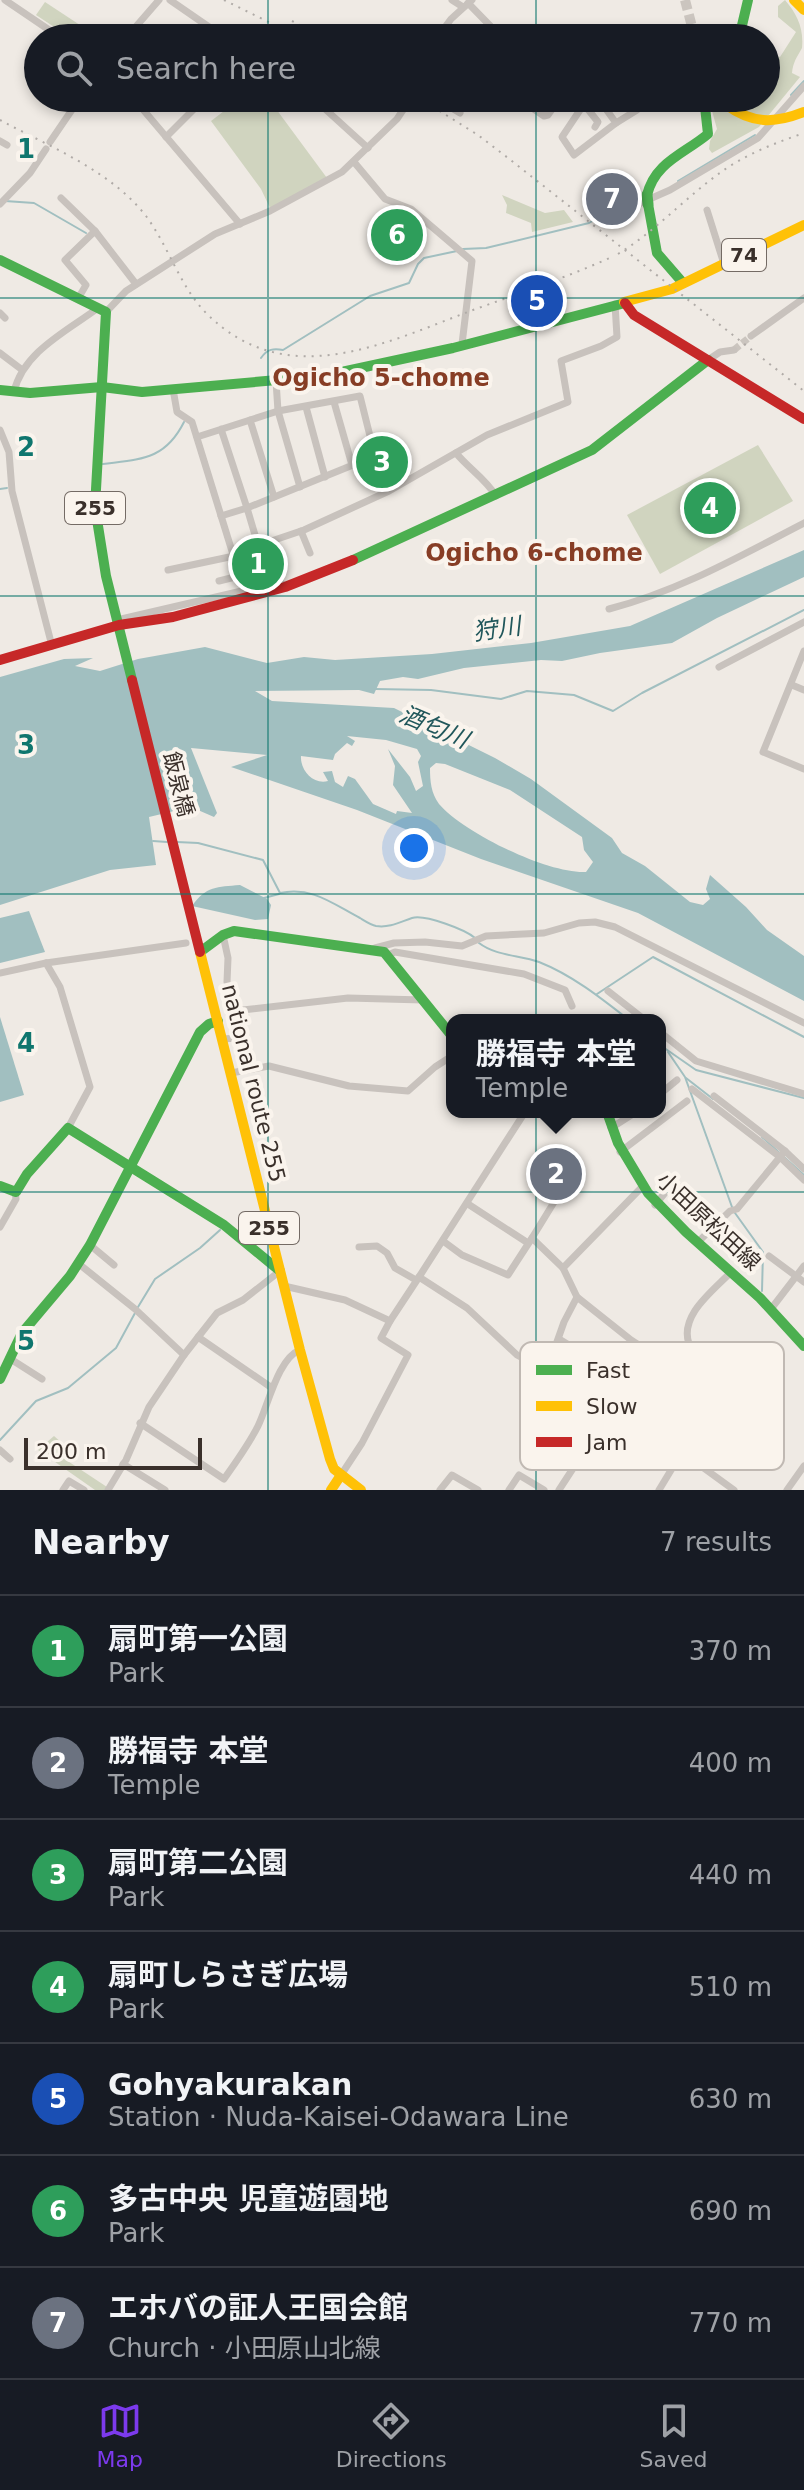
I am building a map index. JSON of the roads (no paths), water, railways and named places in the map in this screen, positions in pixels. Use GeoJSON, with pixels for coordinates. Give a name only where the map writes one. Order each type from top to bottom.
{"type":"FeatureCollection","features":[{"type":"Feature","properties":{"kind":"main road"},"geometry":{"type":"LineString","coordinates":[[743,24],[748,0]]}},
{"type":"Feature","properties":{"kind":"main road"},"geometry":{"type":"LineString","coordinates":[[794,0],[804,10]]}},
{"type":"Feature","properties":{"kind":"main road"},"geometry":{"type":"LineString","coordinates":[[683,283],[657,253],[648,184],[663,164],[708,134],[706,112]]}},
{"type":"Feature","properties":{"kind":"main road"},"geometry":{"type":"LineString","coordinates":[[734,112],[759,123],[785,121],[804,112]]}},
{"type":"Feature","properties":{"kind":"main road","name":"74"},"geometry":{"type":"LineString","coordinates":[[619,303],[683,283],[804,225]]}},
{"type":"Feature","properties":{"kind":"main road"},"geometry":{"type":"LineString","coordinates":[[0,260],[103,310]]}},
{"type":"Feature","properties":{"kind":"main road"},"geometry":{"type":"LineString","coordinates":[[0,390],[14,392],[102,387],[142,392],[323,376],[619,303],[804,419]]}},
{"type":"Feature","properties":{"kind":"main road","name":"255"},"geometry":{"type":"LineString","coordinates":[[103,310],[95,507],[103,561],[118,623]]}},
{"type":"Feature","properties":{"kind":"main road"},"geometry":{"type":"LineString","coordinates":[[0,660],[118,623],[173,617],[285,587],[496,496],[592,450],[708,360]]}},
{"type":"Feature","properties":{"kind":"main road","name":"飯泉橋"},"geometry":{"type":"LineString","coordinates":[[118,623],[200,952]]}},
{"type":"Feature","properties":{"kind":"main road"},"geometry":{"type":"LineString","coordinates":[[200,952],[234,931],[384,952],[446,1028]]}},
{"type":"Feature","properties":{"kind":"main road","name":"national route 255"},"geometry":{"type":"LineString","coordinates":[[200,952],[330,1459],[334,1469],[361,1490]]}},
{"type":"Feature","properties":{"kind":"main road"},"geometry":{"type":"LineString","coordinates":[[0,1379],[35,1315],[79,1264],[90,1245],[200,1032],[218,1021]]}},
{"type":"Feature","properties":{"kind":"main road","name":"小田原松田線"},"geometry":{"type":"LineString","coordinates":[[608,1118],[620,1152],[655,1205],[732,1271],[804,1346]]}},
{"type":"Feature","properties":{"kind":"main road"},"geometry":{"type":"LineString","coordinates":[[0,1186],[15,1192],[68,1128],[224,1225],[280,1271]]}},
{"type":"Feature","properties":{"kind":"main road"},"geometry":{"type":"LineString","coordinates":[[331,1490],[341,1475]]}},
{"type":"Feature","properties":{"kind":"street"},"geometry":{"type":"LineString","coordinates":[[5,0],[40,24]]}},
{"type":"Feature","properties":{"kind":"street"},"geometry":{"type":"LineString","coordinates":[[138,24],[159,0]]}},
{"type":"Feature","properties":{"kind":"street"},"geometry":{"type":"LineString","coordinates":[[170,0],[205,24]]}},
{"type":"Feature","properties":{"kind":"street"},"geometry":{"type":"LineString","coordinates":[[452,0],[468,3],[488,24]]}},
{"type":"Feature","properties":{"kind":"street"},"geometry":{"type":"LineString","coordinates":[[448,24],[468,3]]}},
{"type":"Feature","properties":{"kind":"street"},"geometry":{"type":"LineString","coordinates":[[600,221],[670,190],[758,138],[804,86]]}},
{"type":"Feature","properties":{"kind":"street"},"geometry":{"type":"LineString","coordinates":[[0,204],[30,173],[71,112]]}},
{"type":"Feature","properties":{"kind":"street"},"geometry":{"type":"LineString","coordinates":[[144,112],[240,224]]}},
{"type":"Feature","properties":{"kind":"street"},"geometry":{"type":"LineString","coordinates":[[166,137],[191,112]]}},
{"type":"Feature","properties":{"kind":"street"},"geometry":{"type":"LineString","coordinates":[[328,112],[368,148]]}},
{"type":"Feature","properties":{"kind":"street"},"geometry":{"type":"LineString","coordinates":[[14,392],[21,369],[32,357],[136,284],[215,234],[302,196],[330,180],[354,162],[402,112]]}},
{"type":"Feature","properties":{"kind":"street"},"geometry":{"type":"LineString","coordinates":[[576,112],[562,137],[574,155],[634,112]]}},
{"type":"Feature","properties":{"kind":"street"},"geometry":{"type":"LineString","coordinates":[[590,112],[598,122],[595,127]]}},
{"type":"Feature","properties":{"kind":"street"},"geometry":{"type":"LineString","coordinates":[[608,112],[616,123]]}},
{"type":"Feature","properties":{"kind":"street"},"geometry":{"type":"LineString","coordinates":[[354,162],[385,199],[411,209],[470,259],[473,266],[462,344]]}},
{"type":"Feature","properties":{"kind":"street"},"geometry":{"type":"LineString","coordinates":[[61,198],[95,231],[136,284]]}},
{"type":"Feature","properties":{"kind":"street"},"geometry":{"type":"LineString","coordinates":[[707,210],[724,264]]}},
{"type":"Feature","properties":{"kind":"street"},"geometry":{"type":"LineString","coordinates":[[79,297],[86,285],[65,260],[95,231]]}},
{"type":"Feature","properties":{"kind":"street"},"geometry":{"type":"LineString","coordinates":[[751,336],[804,298]]}},
{"type":"Feature","properties":{"kind":"street"},"geometry":{"type":"LineString","coordinates":[[168,570],[234,555],[301,531],[389,491],[487,435],[568,402],[561,361],[617,337],[619,303]]}},
{"type":"Feature","properties":{"kind":"street"},"geometry":{"type":"LineString","coordinates":[[708,360],[720,352],[734,350]]}},
{"type":"Feature","properties":{"kind":"street"},"geometry":{"type":"LineString","coordinates":[[0,353],[21,369]]}},
{"type":"Feature","properties":{"kind":"street"},"geometry":{"type":"LineString","coordinates":[[276,381],[278,411],[300,487]]}},
{"type":"Feature","properties":{"kind":"street"},"geometry":{"type":"LineString","coordinates":[[173,389],[177,412],[192,422],[244,590]]}},
{"type":"Feature","properties":{"kind":"street"},"geometry":{"type":"LineString","coordinates":[[197,437],[278,411],[360,396],[375,456],[221,516]]}},
{"type":"Feature","properties":{"kind":"street"},"geometry":{"type":"LineString","coordinates":[[334,402],[352,465]]}},
{"type":"Feature","properties":{"kind":"street"},"geometry":{"type":"LineString","coordinates":[[306,407],[325,477]]}},
{"type":"Feature","properties":{"kind":"street"},"geometry":{"type":"LineString","coordinates":[[250,420],[274,497]]}},
{"type":"Feature","properties":{"kind":"street"},"geometry":{"type":"LineString","coordinates":[[221,429],[258,545]]}},
{"type":"Feature","properties":{"kind":"street"},"geometry":{"type":"LineString","coordinates":[[0,430],[9,452],[12,491],[52,646]]}},
{"type":"Feature","properties":{"kind":"street"},"geometry":{"type":"LineString","coordinates":[[456,453],[468,468],[488,482],[496,496]]}},
{"type":"Feature","properties":{"kind":"street"},"geometry":{"type":"LineString","coordinates":[[609,609],[671,590],[804,523]]}},
{"type":"Feature","properties":{"kind":"street"},"geometry":{"type":"LineString","coordinates":[[301,531],[310,553]]}},
{"type":"Feature","properties":{"kind":"street"},"geometry":{"type":"LineString","coordinates":[[219,581],[239,576]]}},
{"type":"Feature","properties":{"kind":"street"},"geometry":{"type":"LineString","coordinates":[[118,623],[280,582],[285,587]]}},
{"type":"Feature","properties":{"kind":"street"},"geometry":{"type":"LineString","coordinates":[[719,667],[804,622]]}},
{"type":"Feature","properties":{"kind":"street"},"geometry":{"type":"LineString","coordinates":[[804,651],[763,752],[804,769]]}},
{"type":"Feature","properties":{"kind":"street"},"geometry":{"type":"LineString","coordinates":[[792,685],[804,690]]}},
{"type":"Feature","properties":{"kind":"street"},"geometry":{"type":"LineString","coordinates":[[369,949],[394,943],[462,946],[477,939],[544,933],[579,923],[605,925],[705,971],[804,1023]]}},
{"type":"Feature","properties":{"kind":"street"},"geometry":{"type":"LineString","coordinates":[[222,1039],[238,1038],[227,982],[228,958],[223,935]]}},
{"type":"Feature","properties":{"kind":"street"},"geometry":{"type":"LineString","coordinates":[[0,973],[46,963],[186,943]]}},
{"type":"Feature","properties":{"kind":"street"},"geometry":{"type":"LineString","coordinates":[[388,955],[395,952],[524,974],[565,990],[572,1006]]}},
{"type":"Feature","properties":{"kind":"street"},"geometry":{"type":"LineString","coordinates":[[46,963],[60,987],[90,1087],[68,1128]]}},
{"type":"Feature","properties":{"kind":"street"},"geometry":{"type":"LineString","coordinates":[[608,991],[637,1014]]}},
{"type":"Feature","properties":{"kind":"street"},"geometry":{"type":"LineString","coordinates":[[234,1011],[348,998],[425,1000]]}},
{"type":"Feature","properties":{"kind":"street"},"geometry":{"type":"LineString","coordinates":[[666,1037],[696,1061],[804,1094]]}},
{"type":"Feature","properties":{"kind":"street"},"geometry":{"type":"LineString","coordinates":[[231,1073],[269,1066],[349,1086],[408,1091],[446,1060]]}},
{"type":"Feature","properties":{"kind":"street"},"geometry":{"type":"LineString","coordinates":[[666,1089],[677,1080]]}},
{"type":"Feature","properties":{"kind":"street"},"geometry":{"type":"LineString","coordinates":[[692,1089],[726,1109],[804,1169]]}},
{"type":"Feature","properties":{"kind":"street"},"geometry":{"type":"LineString","coordinates":[[714,1096],[726,1109]]}},
{"type":"Feature","properties":{"kind":"street"},"geometry":{"type":"LineString","coordinates":[[666,1117],[687,1101]]}},
{"type":"Feature","properties":{"kind":"street"},"geometry":{"type":"LineString","coordinates":[[341,1475],[362,1443],[408,1355],[381,1338],[521,1118]]}},
{"type":"Feature","properties":{"kind":"street"},"geometry":{"type":"LineString","coordinates":[[611,1128],[627,1118]]}},
{"type":"Feature","properties":{"kind":"street"},"geometry":{"type":"LineString","coordinates":[[620,1152],[665,1118]]}},
{"type":"Feature","properties":{"kind":"street"},"geometry":{"type":"LineString","coordinates":[[783,1154],[804,1180]]}},
{"type":"Feature","properties":{"kind":"street"},"geometry":{"type":"LineString","coordinates":[[698,1242],[734,1210],[783,1154]]}},
{"type":"Feature","properties":{"kind":"street"},"geometry":{"type":"LineString","coordinates":[[443,1241],[462,1255],[508,1275],[572,1173]]}},
{"type":"Feature","properties":{"kind":"street"},"geometry":{"type":"LineString","coordinates":[[655,1205],[674,1182],[719,1222]]}},
{"type":"Feature","properties":{"kind":"street"},"geometry":{"type":"LineString","coordinates":[[563,1268],[642,1187]]}},
{"type":"Feature","properties":{"kind":"street"},"geometry":{"type":"LineString","coordinates":[[0,1227],[16,1199],[15,1192]]}},
{"type":"Feature","properties":{"kind":"street"},"geometry":{"type":"LineString","coordinates":[[468,1204],[530,1240],[563,1268],[577,1297],[634,1342]]}},
{"type":"Feature","properties":{"kind":"street"},"geometry":{"type":"LineString","coordinates":[[90,1245],[114,1265]]}},
{"type":"Feature","properties":{"kind":"street"},"geometry":{"type":"LineString","coordinates":[[359,1247],[377,1246],[387,1253],[395,1268],[467,1308],[520,1356]]}},
{"type":"Feature","properties":{"kind":"street"},"geometry":{"type":"LineString","coordinates":[[769,1256],[804,1282]]}},
{"type":"Feature","properties":{"kind":"street"},"geometry":{"type":"LineString","coordinates":[[79,1264],[135,1309],[184,1355]]}},
{"type":"Feature","properties":{"kind":"street"},"geometry":{"type":"LineString","coordinates":[[771,1309],[804,1266]]}},
{"type":"Feature","properties":{"kind":"street"},"geometry":{"type":"LineString","coordinates":[[108,1490],[140,1423],[198,1337],[217,1313],[243,1300],[280,1271]]}},
{"type":"Feature","properties":{"kind":"street"},"geometry":{"type":"LineString","coordinates":[[688,1342],[685,1334],[690,1316],[732,1271]]}},
{"type":"Feature","properties":{"kind":"street"},"geometry":{"type":"LineString","coordinates":[[284,1286],[345,1300],[390,1321]]}},
{"type":"Feature","properties":{"kind":"street"},"geometry":{"type":"LineString","coordinates":[[558,1342],[577,1297]]}},
{"type":"Feature","properties":{"kind":"street"},"geometry":{"type":"LineString","coordinates":[[198,1337],[272,1388]]}},
{"type":"Feature","properties":{"kind":"street"},"geometry":{"type":"LineString","coordinates":[[559,1339],[564,1342]]}},
{"type":"Feature","properties":{"kind":"street"},"geometry":{"type":"LineString","coordinates":[[140,1423],[224,1479],[258,1426],[272,1388],[288,1360],[293,1352],[300,1350]]}},
{"type":"Feature","properties":{"kind":"street"},"geometry":{"type":"LineString","coordinates":[[9,1358],[42,1379]]}},
{"type":"Feature","properties":{"kind":"street"},"geometry":{"type":"LineString","coordinates":[[0,1450],[10,1459]]}},
{"type":"Feature","properties":{"kind":"street"},"geometry":{"type":"LineString","coordinates":[[123,1464],[165,1490]]}},
{"type":"Feature","properties":{"kind":"street"},"geometry":{"type":"LineString","coordinates":[[787,1490],[804,1466]]}},
{"type":"Feature","properties":{"kind":"street"},"geometry":{"type":"LineString","coordinates":[[559,1490],[572,1470]]}},
{"type":"Feature","properties":{"kind":"street"},"geometry":{"type":"LineString","coordinates":[[659,1490],[671,1470]]}},
{"type":"Feature","properties":{"kind":"street"},"geometry":{"type":"LineString","coordinates":[[707,1470],[734,1490]]}},
{"type":"Feature","properties":{"kind":"street"},"geometry":{"type":"LineString","coordinates":[[440,1490],[452,1475],[478,1490]]}},
{"type":"Feature","properties":{"kind":"street"},"geometry":{"type":"LineString","coordinates":[[509,1490],[519,1475],[544,1490]]}},
{"type":"Feature","properties":{"kind":"street"},"geometry":{"type":"LineString","coordinates":[[63,1490],[69,1481],[84,1490]]}},
{"type":"Feature","properties":{"kind":"water"},"geometry":{"type":"Polygon","coordinates":[[[804,550],[804,577],[672,643],[562,661],[541,660],[464,668],[418,679],[403,677],[380,681],[374,694],[359,690],[255,691],[272,701],[394,708],[531,779],[612,838],[622,853],[645,866],[690,902],[703,905],[710,899],[706,889],[710,875],[767,930],[804,956],[804,1001],[638,913],[231,767],[267,755],[191,748],[217,813],[214,817],[191,807],[149,817],[156,865],[110,870],[0,905],[0,677],[64,659],[93,658],[75,666],[100,671],[138,659],[205,647],[267,663],[304,657],[335,660],[432,654],[531,643],[630,626],[804,550]],[[347,736],[355,741],[352,746],[347,743],[333,760],[301,756],[308,775],[317,781],[328,781],[323,772],[332,771],[335,782],[343,787],[348,776],[355,779],[373,804],[396,814],[397,811],[412,813],[393,785],[395,766],[388,749],[410,777],[416,791],[423,786],[418,762],[421,756],[417,749],[386,740],[347,736]],[[436,763],[430,768],[431,782],[439,804],[486,839],[529,859],[570,871],[586,872],[593,862],[584,850],[582,837],[510,790],[436,763]]]}},
{"type":"Feature","properties":{"kind":"water"},"geometry":{"type":"Polygon","coordinates":[[[240,885],[267,899],[271,905],[268,919],[255,920],[192,906],[213,889],[240,885]]]}},
{"type":"Feature","properties":{"kind":"water"},"geometry":{"type":"Polygon","coordinates":[[[29,911],[45,952],[0,963],[0,918],[29,911]]]}},
{"type":"Feature","properties":{"kind":"water"},"geometry":{"type":"Polygon","coordinates":[[[0,1017],[24,1095],[0,1102],[0,1017]]]}},
{"type":"Feature","properties":{"kind":"waterway"},"geometry":{"type":"LineString","coordinates":[[791,95],[804,81]]}},
{"type":"Feature","properties":{"kind":"waterway"},"geometry":{"type":"LineString","coordinates":[[678,181],[755,135]]}},
{"type":"Feature","properties":{"kind":"waterway"},"geometry":{"type":"LineString","coordinates":[[5,201],[34,203],[86,233]]}},
{"type":"Feature","properties":{"kind":"waterway"},"geometry":{"type":"LineString","coordinates":[[463,249],[486,248],[596,219]]}},
{"type":"Feature","properties":{"kind":"waterway"},"geometry":{"type":"LineString","coordinates":[[261,358],[271,350],[283,350],[370,296],[409,283],[424,258],[457,251]]}},
{"type":"Feature","properties":{"kind":"waterway"},"geometry":{"type":"LineString","coordinates":[[103,464],[140,459],[160,451],[177,435],[184,422]]}},
{"type":"Feature","properties":{"kind":"waterway"},"geometry":{"type":"LineString","coordinates":[[0,489],[7,488]]}},
{"type":"Feature","properties":{"kind":"waterway","name":"酒匂川"},"geometry":{"type":"LineString","coordinates":[[375,689],[431,690],[501,699],[527,691],[574,695],[613,711],[804,610]]}},
{"type":"Feature","properties":{"kind":"waterway"},"geometry":{"type":"LineString","coordinates":[[153,841],[167,842]]}},
{"type":"Feature","properties":{"kind":"waterway"},"geometry":{"type":"LineString","coordinates":[[177,842],[198,843],[263,860],[280,893],[312,894],[374,925],[386,926],[412,918],[426,918],[455,927],[475,938]]}},
{"type":"Feature","properties":{"kind":"waterway"},"geometry":{"type":"LineString","coordinates":[[264,898],[279,894]]}},
{"type":"Feature","properties":{"kind":"waterway"},"geometry":{"type":"LineString","coordinates":[[479,943],[563,973],[621,1014]]}},
{"type":"Feature","properties":{"kind":"waterway"},"geometry":{"type":"LineString","coordinates":[[597,994],[653,957],[804,1037]]}},
{"type":"Feature","properties":{"kind":"waterway"},"geometry":{"type":"LineString","coordinates":[[666,1049],[696,1070],[804,1098]]}},
{"type":"Feature","properties":{"kind":"waterway"},"geometry":{"type":"LineString","coordinates":[[668,1052],[685,1077],[732,1207]]}},
{"type":"Feature","properties":{"kind":"waterway"},"geometry":{"type":"LineString","coordinates":[[686,1078],[713,1099]]}},
{"type":"Feature","properties":{"kind":"waterway"},"geometry":{"type":"LineString","coordinates":[[762,1137],[804,1175]]}},
{"type":"Feature","properties":{"kind":"waterway"},"geometry":{"type":"LineString","coordinates":[[735,1213],[763,1252],[762,1291]]}},
{"type":"Feature","properties":{"kind":"waterway"},"geometry":{"type":"LineString","coordinates":[[138,1307],[155,1279],[220,1230]]}},
{"type":"Feature","properties":{"kind":"waterway"},"geometry":{"type":"LineString","coordinates":[[0,1440],[36,1401],[68,1388],[116,1348],[135,1313]]}},
{"type":"Feature","properties":{"kind":"tunnel"},"geometry":{"type":"LineString","coordinates":[[685,0],[691,24]]}},
{"type":"Feature","properties":{"kind":"tunnel"},"geometry":{"type":"LineString","coordinates":[[734,350],[751,336]]}},
{"type":"Feature","properties":{"kind":"railway"},"geometry":{"type":"LineString","coordinates":[[224,0],[273,24]]}},
{"type":"Feature","properties":{"kind":"railway"},"geometry":{"type":"LineString","coordinates":[[292,21],[298,24]]}},
{"type":"Feature","properties":{"kind":"railway"},"geometry":{"type":"LineString","coordinates":[[441,112],[478,135],[804,391]]}},
{"type":"Feature","properties":{"kind":"railway"},"geometry":{"type":"LineString","coordinates":[[0,120],[78,161],[115,185],[146,216],[189,292],[207,314],[238,338],[270,351],[303,356],[337,354],[371,347],[614,256]]}},
{"type":"Feature","properties":{"kind":"railway"},"geometry":{"type":"LineString","coordinates":[[618,254],[730,166],[766,147],[804,133]]}},
{"type":"Feature","properties":{"kind":"place","name":"エホバの証人王国会館"},"geometry":{"type":"Point","coordinates":[612,199]}},
{"type":"Feature","properties":{"kind":"place","name":"多古中央 児童遊園地"},"geometry":{"type":"Point","coordinates":[397,235]}},
{"type":"Feature","properties":{"kind":"place","name":"Gohyakurakan"},"geometry":{"type":"Point","coordinates":[537,301]}},
{"type":"Feature","properties":{"kind":"place","name":"扇町第二公園"},"geometry":{"type":"Point","coordinates":[382,462]}},
{"type":"Feature","properties":{"kind":"place","name":"扇町しらさぎ広場"},"geometry":{"type":"Point","coordinates":[710,508]}},
{"type":"Feature","properties":{"kind":"place","name":"扇町第一公園"},"geometry":{"type":"Point","coordinates":[258,564]}},
{"type":"Feature","properties":{"kind":"place","name":"勝福寺 本堂"},"geometry":{"type":"Point","coordinates":[556,1174]}},
{"type":"Feature","properties":{"kind":"district","name":"Ogicho 5-chome"},"geometry":{"type":"Point","coordinates":[381,378]}},
{"type":"Feature","properties":{"kind":"district","name":"Ogicho 6-chome"},"geometry":{"type":"Point","coordinates":[534,553]}},
{"type":"Feature","properties":{"kind":"water label","name":"狩川"},"geometry":{"type":"Point","coordinates":[497,629]}}]}
